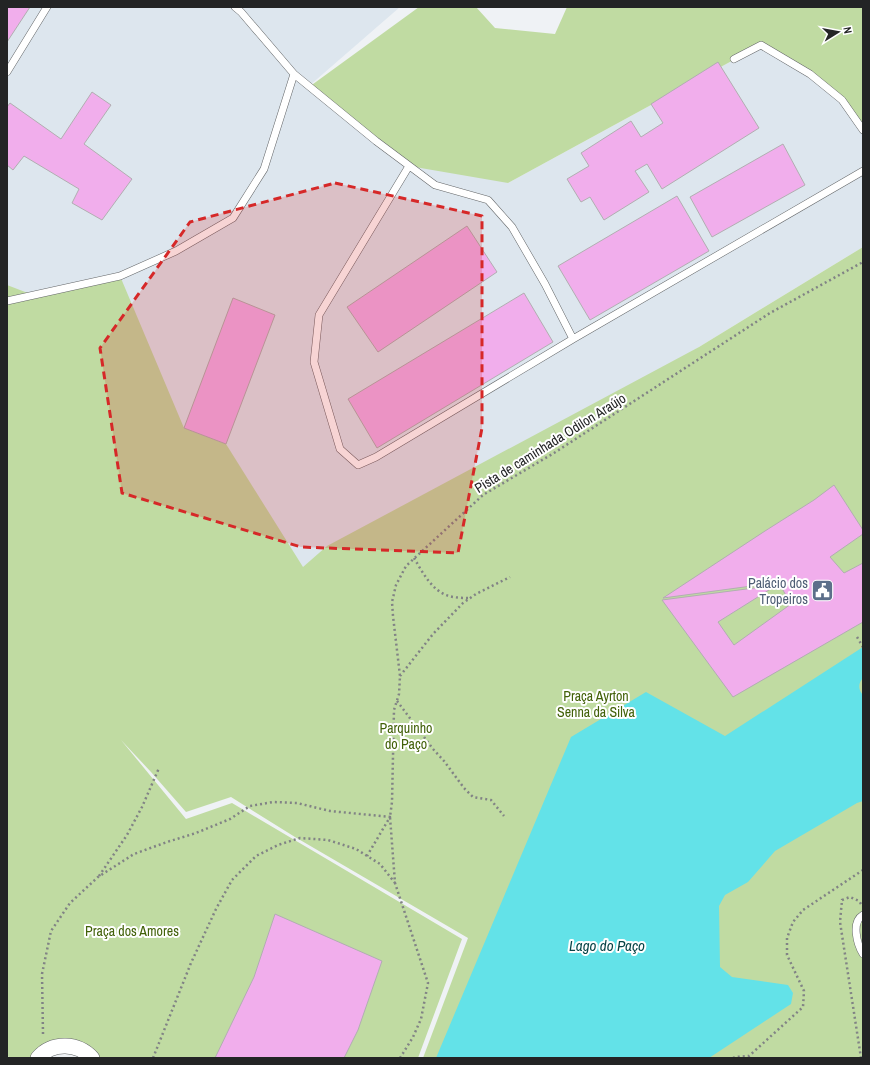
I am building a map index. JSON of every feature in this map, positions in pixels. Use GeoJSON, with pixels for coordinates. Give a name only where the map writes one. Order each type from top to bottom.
{"type":"FeatureCollection","features":[{"type":"Feature","properties":{"kind":"street"},"geometry":{"type":"LineString","coordinates":[[41,1055],[52,1048],[64,1045],[76,1047],[87,1053],[92,1058]]}},
{"type":"Feature","properties":{"kind":"lane"},"geometry":{"type":"LineString","coordinates":[[7,72],[47,7]]}},
{"type":"Feature","properties":{"kind":"lane"},"geometry":{"type":"LineString","coordinates":[[234,7],[241,12],[294,74],[376,141],[435,185],[488,200],[512,227],[546,284],[573,339]]}},
{"type":"Feature","properties":{"kind":"lane"},"geometry":{"type":"LineString","coordinates":[[734,59],[761,45],[810,74],[842,100],[863,130]]}},
{"type":"Feature","properties":{"kind":"lane"},"geometry":{"type":"LineString","coordinates":[[7,301],[120,276],[176,250],[233,218],[264,169],[294,74]]}},
{"type":"Feature","properties":{"kind":"lane"},"geometry":{"type":"LineString","coordinates":[[409,166],[319,315],[314,362],[340,449],[358,465],[370,460],[573,339],[863,171]]}},
{"type":"Feature","properties":{"kind":"lane"},"geometry":{"type":"LineString","coordinates":[[863,915],[860,917],[856,925],[859,948],[863,954]]}},
{"type":"Feature","properties":{"kind":"path","name":"Pista de caminhada Odilon Araújo"},"geometry":{"type":"LineString","coordinates":[[400,1058],[413,1037],[421,1019],[428,983],[395,883],[390,817],[392,802],[394,710],[399,694],[400,676],[392,602],[396,584],[406,566],[483,496],[554,453],[770,313],[863,262]]}},
{"type":"Feature","properties":{"kind":"path"},"geometry":{"type":"LineString","coordinates":[[414,558],[436,590],[450,597],[471,598]]}},
{"type":"Feature","properties":{"kind":"path"},"geometry":{"type":"LineString","coordinates":[[400,676],[433,634],[463,603],[476,594],[510,577]]}},
{"type":"Feature","properties":{"kind":"path"},"geometry":{"type":"LineString","coordinates":[[857,637],[862,646]]}},
{"type":"Feature","properties":{"kind":"path"},"geometry":{"type":"LineString","coordinates":[[396,700],[464,788],[473,797],[491,800],[504,816]]}},
{"type":"Feature","properties":{"kind":"path"},"geometry":{"type":"LineString","coordinates":[[98,877],[127,835],[142,807],[159,768]]}},
{"type":"Feature","properties":{"kind":"path"},"geometry":{"type":"LineString","coordinates":[[41,1055],[42,974],[51,931],[70,903],[98,877],[134,854],[196,833],[230,819],[250,806],[273,802],[297,803],[330,811],[390,817],[367,856]]}},
{"type":"Feature","properties":{"kind":"path"},"geometry":{"type":"LineString","coordinates":[[153,1058],[191,963],[216,909],[232,880],[256,856],[278,845],[300,838],[328,840],[356,849],[380,864],[395,883]]}},
{"type":"Feature","properties":{"kind":"path"},"geometry":{"type":"LineString","coordinates":[[732,1058],[749,1056],[803,1007],[804,991],[787,955],[787,938],[793,922],[803,910],[863,870]]}},
{"type":"Feature","properties":{"kind":"path"},"geometry":{"type":"LineString","coordinates":[[861,1058],[840,922],[842,900],[850,897],[859,901],[863,907]]}},
{"type":"Feature","properties":{"kind":"highlighted area"},"geometry":{"type":"Polygon","coordinates":[[[335,183],[482,216],[482,428],[458,553],[301,547],[122,493],[100,348],[190,222],[335,183]]]}},
{"type":"Feature","properties":{"kind":"shaded area"},"geometry":{"type":"Polygon","coordinates":[[[7,7],[400,7],[309,86],[508,183],[761,45],[842,100],[863,130],[863,247],[699,347],[113,732],[7,821],[7,7]]]}},
{"type":"Feature","properties":{"kind":"green space"},"geometry":{"type":"Polygon","coordinates":[[[419,7],[476,7],[495,28],[555,34],[567,7],[863,7],[863,130],[842,100],[815,78],[761,45],[508,183],[409,166],[309,87],[419,7]]]}},
{"type":"Feature","properties":{"kind":"green space","name":"Praça Ayrton Senna da Silva"},"geometry":{"type":"Polygon","coordinates":[[[863,247],[863,1058],[423,1058],[468,938],[295,837],[231,797],[186,812],[121,740],[186,819],[232,803],[462,939],[418,1058],[99,1058],[69,1040],[40,1046],[30,1058],[11,1058],[7,1056],[7,285],[33,295],[120,276],[184,428],[226,444],[303,567],[327,546],[699,347],[863,247]]]}},
{"type":"Feature","properties":{"kind":"water","name":"Lago do Paço"},"geometry":{"type":"Polygon","coordinates":[[[863,647],[863,678],[859,686],[863,695],[863,801],[857,803],[775,851],[748,882],[725,895],[719,906],[720,967],[732,977],[788,985],[793,993],[791,1004],[709,1058],[436,1058],[571,737],[646,692],[725,736],[863,647]]]}},
{"type":"Feature","properties":{"kind":"building"},"geometry":{"type":"Polygon","coordinates":[[[7,7],[30,7],[7,42],[7,7]]]}},
{"type":"Feature","properties":{"kind":"building"},"geometry":{"type":"Polygon","coordinates":[[[718,62],[759,128],[662,189],[647,164],[635,171],[649,192],[604,220],[590,197],[581,202],[567,179],[589,166],[581,153],[631,121],[641,137],[663,123],[651,104],[718,62]]]}},
{"type":"Feature","properties":{"kind":"building"},"geometry":{"type":"Polygon","coordinates":[[[92,92],[111,105],[84,144],[132,179],[102,220],[72,203],[79,189],[24,156],[13,170],[7,165],[7,107],[10,103],[61,139],[92,92]]]}},
{"type":"Feature","properties":{"kind":"building"},"geometry":{"type":"Polygon","coordinates":[[[783,144],[805,185],[712,237],[690,197],[783,144]]]}},
{"type":"Feature","properties":{"kind":"building"},"geometry":{"type":"Polygon","coordinates":[[[677,196],[709,251],[590,320],[558,266],[677,196]]]}},
{"type":"Feature","properties":{"kind":"building"},"geometry":{"type":"Polygon","coordinates":[[[467,226],[497,272],[378,352],[347,307],[467,226]]]}},
{"type":"Feature","properties":{"kind":"building"},"geometry":{"type":"Polygon","coordinates":[[[524,293],[553,342],[377,448],[348,399],[524,293]]]}},
{"type":"Feature","properties":{"kind":"building"},"geometry":{"type":"Polygon","coordinates":[[[233,298],[275,315],[226,444],[184,428],[233,298]]]}},
{"type":"Feature","properties":{"kind":"building","name":"Palácio dos Tropeiros"},"geometry":{"type":"Polygon","coordinates":[[[834,485],[863,530],[863,534],[830,557],[844,573],[863,563],[863,622],[733,697],[662,600],[777,585],[718,622],[734,645],[791,604],[780,585],[774,583],[663,598],[814,500],[834,485]]]}},
{"type":"Feature","properties":{"kind":"building"},"geometry":{"type":"Polygon","coordinates":[[[275,914],[382,961],[358,1030],[344,1058],[215,1058],[254,977],[275,914]]]}},
{"type":"Feature","properties":{"kind":"place","name":"Palácio dos Tropeiros"},"geometry":{"type":"Point","coordinates":[823,591]}},
{"type":"Feature","properties":{"kind":"park label","name":"Parquinho do Paço"},"geometry":{"type":"Point","coordinates":[406,736]}},
{"type":"Feature","properties":{"kind":"park label","name":"Praça dos Amores"},"geometry":{"type":"Point","coordinates":[132,931]}}]}
